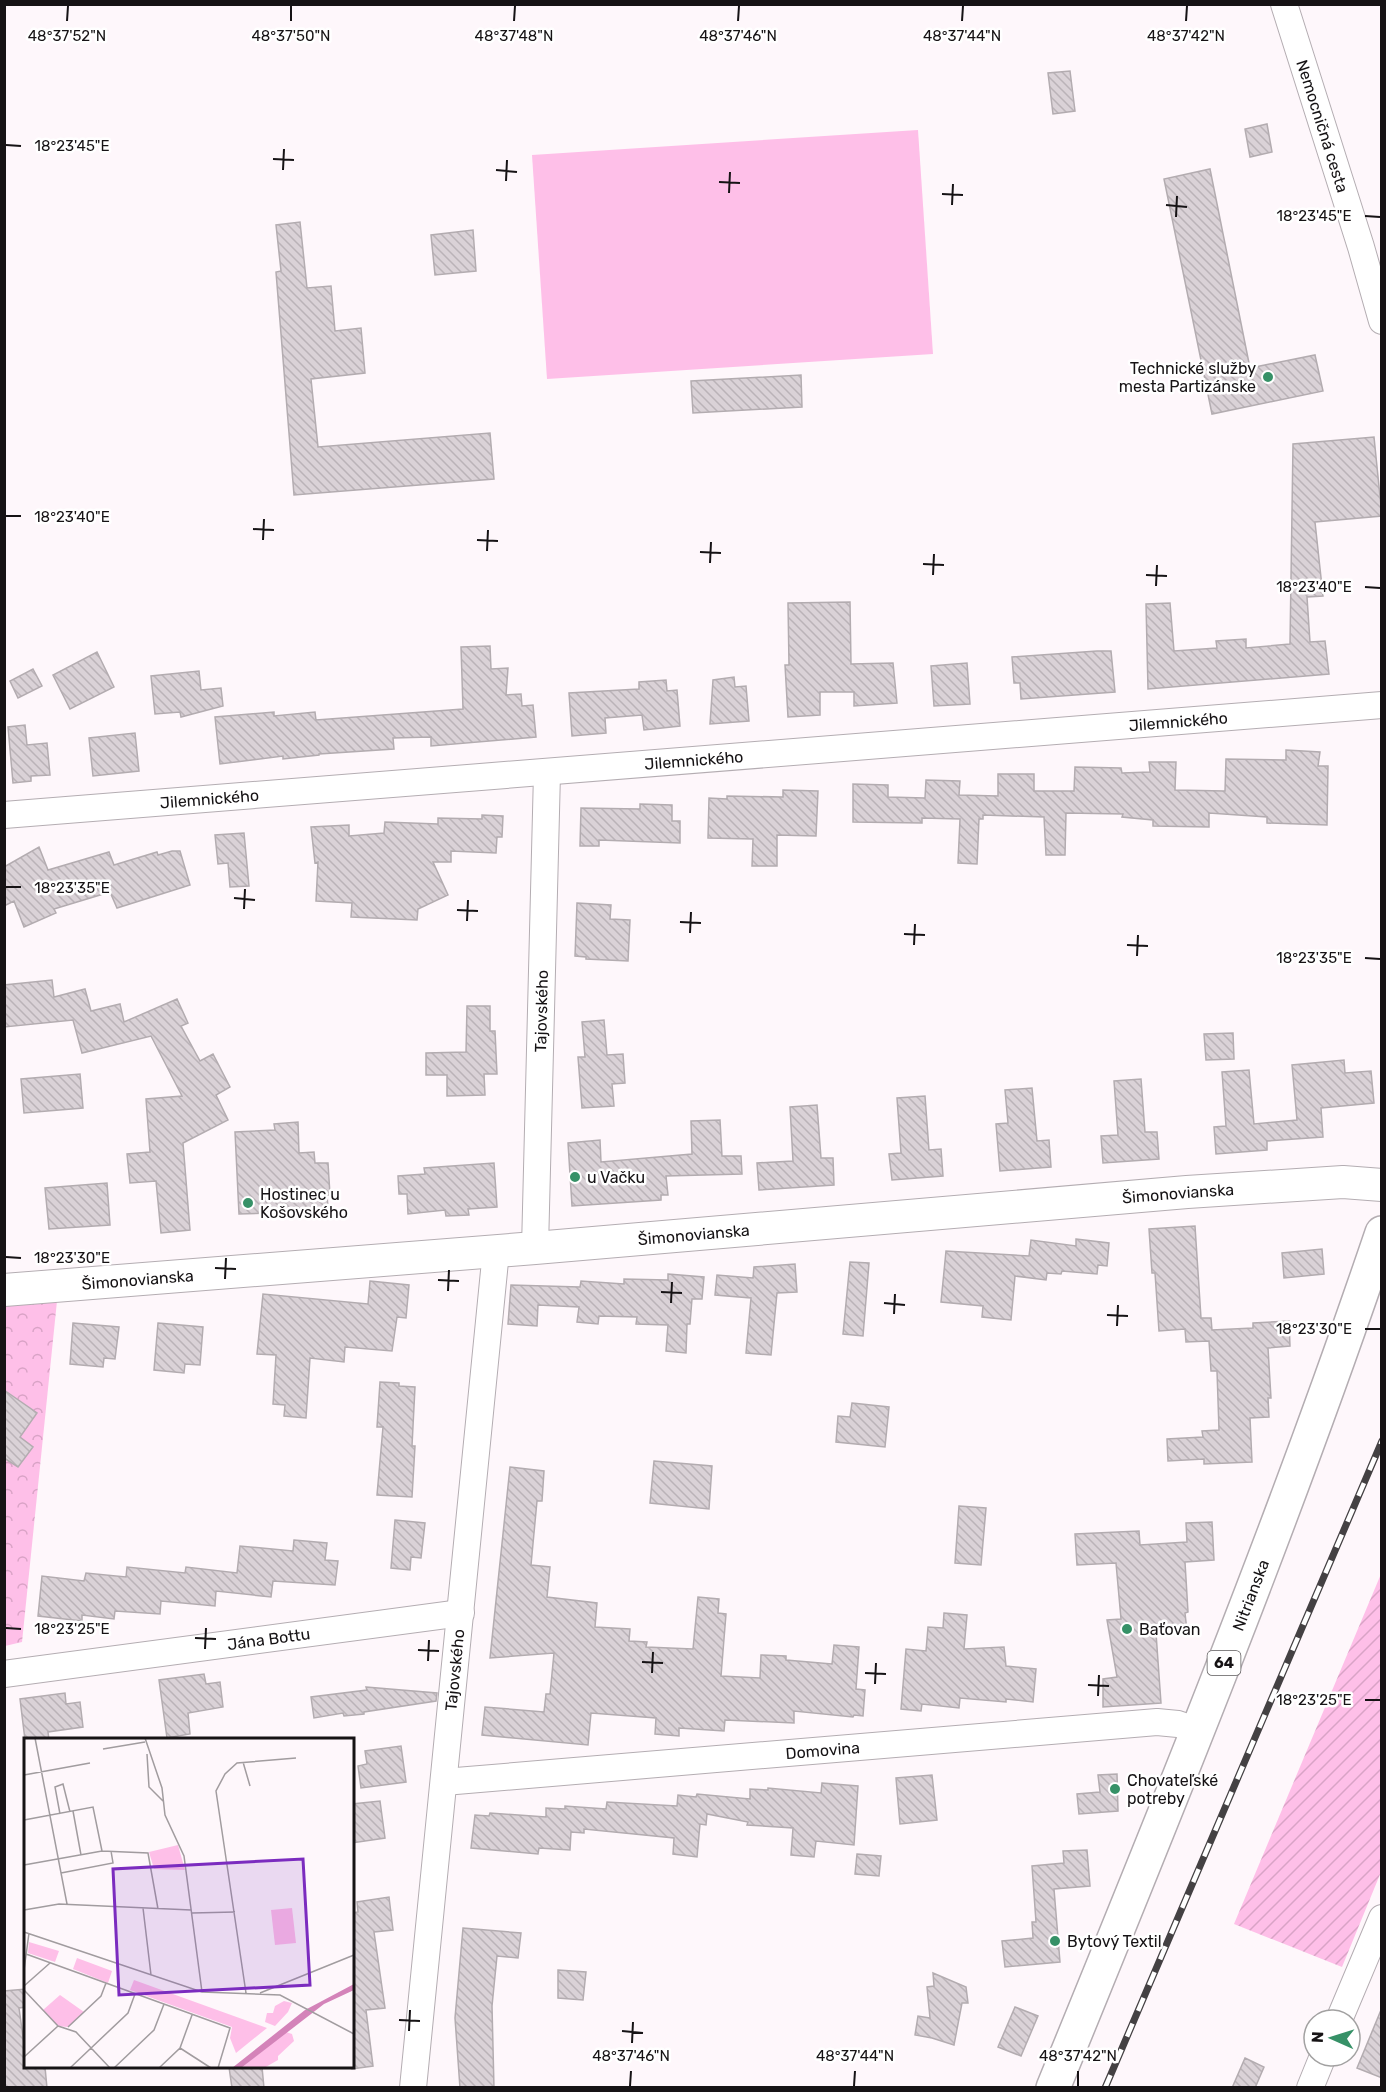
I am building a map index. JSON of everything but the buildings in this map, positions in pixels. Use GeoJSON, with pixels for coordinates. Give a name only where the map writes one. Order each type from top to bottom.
{"type":"FeatureCollection","features":[{"type":"Feature","properties":{"kind":"main road","name":"Nitrianska"},"geometry":{"type":"LineString","coordinates":[[1053,2088],[1199,1731],[1351,1324],[1382,1233]]}},
{"type":"Feature","properties":{"kind":"street","name":"Nemocničná cesta"},"geometry":{"type":"LineString","coordinates":[[1284,4],[1371,250],[1382,321]]}},
{"type":"Feature","properties":{"kind":"street","name":"Jilemnického"},"geometry":{"type":"LineString","coordinates":[[4,815],[1382,705]]}},
{"type":"Feature","properties":{"kind":"street","name":"Tajovského"},"geometry":{"type":"LineString","coordinates":[[535,1248],[548,773]]}},
{"type":"Feature","properties":{"kind":"street","name":"Šimonovianska"},"geometry":{"type":"LineString","coordinates":[[4,1290],[535,1248],[1186,1192],[1343,1182],[1382,1185]]}},
{"type":"Feature","properties":{"kind":"street","name":"Tajovského"},"geometry":{"type":"LineString","coordinates":[[413,2088],[496,1251]]}},
{"type":"Feature","properties":{"kind":"street","name":"Jána Bottu"},"geometry":{"type":"LineString","coordinates":[[4,1674],[461,1613]]}},
{"type":"Feature","properties":{"kind":"street","name":"Domovina"},"geometry":{"type":"LineString","coordinates":[[444,1782],[1157,1722],[1178,1724],[1199,1731]]}},
{"type":"Feature","properties":{"kind":"street"},"geometry":{"type":"LineString","coordinates":[[1344,2008],[1381,1920]]}},
{"type":"Feature","properties":{"kind":"street"},"geometry":{"type":"LineString","coordinates":[[1310,2088],[1318,2068]]}},
{"type":"Feature","properties":{"kind":"green space"},"geometry":{"type":"Polygon","coordinates":[[[918,130],[933,354],[547,379],[532,155],[918,130]]]}},
{"type":"Feature","properties":{"kind":"green space"},"geometry":{"type":"Polygon","coordinates":[[[57,1301],[22,1642],[5,1646],[5,1304],[57,1301]]]}},
{"type":"Feature","properties":{"kind":"green space"},"geometry":{"type":"Polygon","coordinates":[[[1381,1574],[1381,1872],[1342,1967],[1234,1924],[1381,1574]]]}},
{"type":"Feature","properties":{"kind":"railway"},"geometry":{"type":"LineString","coordinates":[[1105,2088],[1382,1441]]}},
{"type":"Feature","properties":{"kind":"place","name":"Technické služby mesta Partizánske"},"geometry":{"type":"Point","coordinates":[1268,377]}},
{"type":"Feature","properties":{"kind":"place","name":"u Vačku"},"geometry":{"type":"Point","coordinates":[575,1177]}},
{"type":"Feature","properties":{"kind":"place","name":"Hostinec u Košovského"},"geometry":{"type":"Point","coordinates":[248,1203]}},
{"type":"Feature","properties":{"kind":"place","name":"Baťovan"},"geometry":{"type":"Point","coordinates":[1127,1629]}},
{"type":"Feature","properties":{"kind":"place","name":"Chovateľské potreby"},"geometry":{"type":"Point","coordinates":[1115,1789]}},
{"type":"Feature","properties":{"kind":"place","name":"Bytový Textil"},"geometry":{"type":"Point","coordinates":[1055,1941]}}]}
